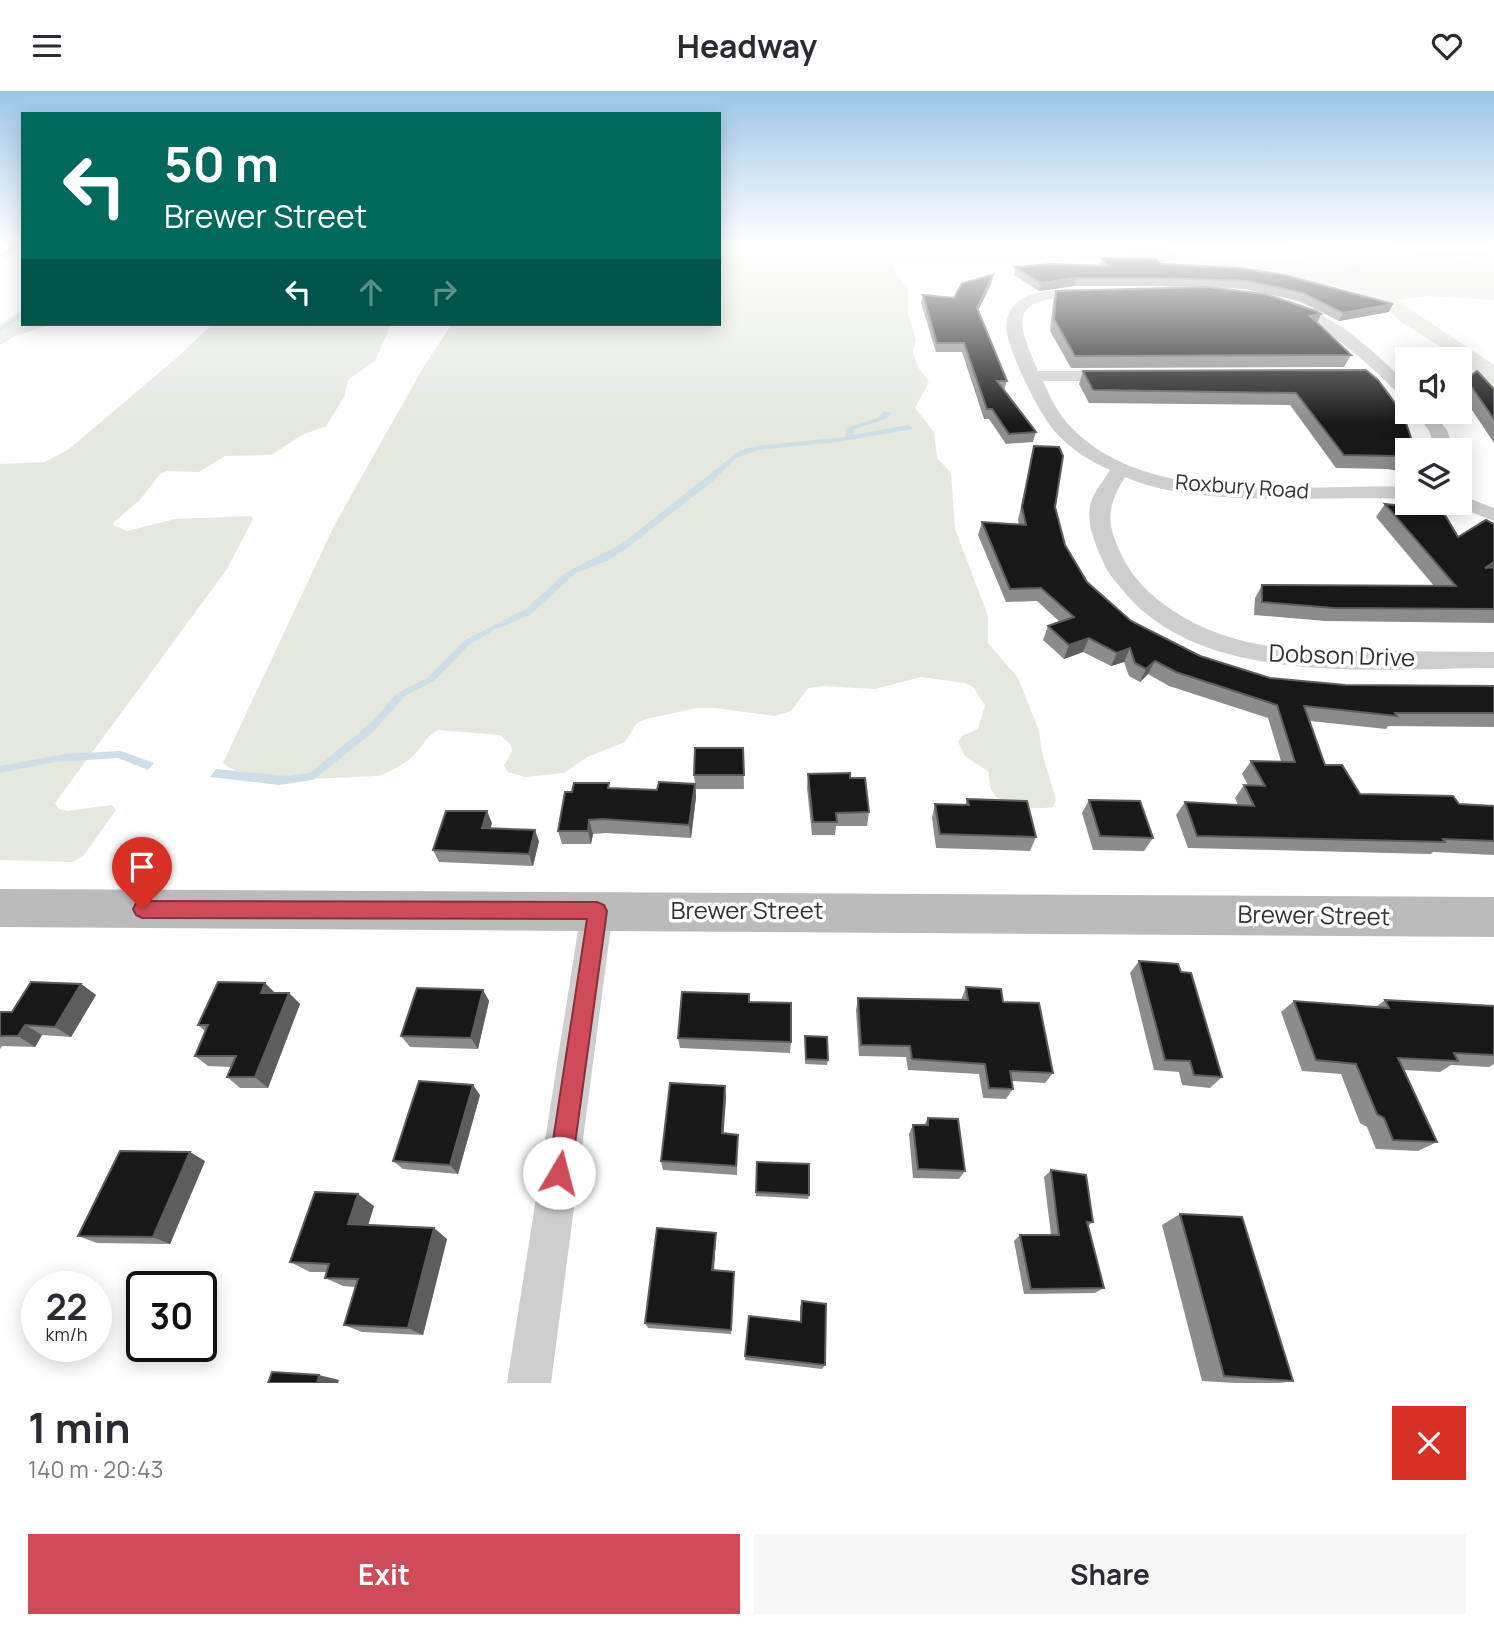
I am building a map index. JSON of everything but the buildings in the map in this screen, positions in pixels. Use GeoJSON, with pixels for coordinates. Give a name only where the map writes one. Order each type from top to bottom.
{"type":"FeatureCollection","features":[{"type":"Feature","properties":{"kind":"main road","name":"Brewer Street"},"geometry":{"type":"LineString","coordinates":[[0,908],[1494,917]]}},
{"type":"Feature","properties":{"kind":"street","name":"Roxbury Road"},"geometry":{"type":"LineString","coordinates":[[1024,303],[1016,309],[1012,320],[1014,333],[1052,415],[1064,432],[1087,451],[1120,469],[1158,481],[1210,489],[1395,493]]}},
{"type":"Feature","properties":{"kind":"street"},"geometry":{"type":"LineString","coordinates":[[1275,303],[1315,316],[1340,332],[1395,381]]}},
{"type":"Feature","properties":{"kind":"street"},"geometry":{"type":"LineString","coordinates":[[1362,375],[1389,375]]}},
{"type":"Feature","properties":{"kind":"street"},"geometry":{"type":"LineString","coordinates":[[1034,376],[1129,376]]}},
{"type":"Feature","properties":{"kind":"street","name":"Dobson Drive"},"geometry":{"type":"LineString","coordinates":[[1120,469],[1100,503],[1103,538],[1118,571],[1146,603],[1187,631],[1242,651],[1300,659],[1494,660]]}},
{"type":"Feature","properties":{"kind":"street"},"geometry":{"type":"LineString","coordinates":[[1472,506],[1494,515]]}},
{"type":"Feature","properties":{"kind":"street"},"geometry":{"type":"LineString","coordinates":[[529,1383],[597,911]]}},
{"type":"Feature","properties":{"kind":"shaded area"},"geometry":{"type":"Polygon","coordinates":[[[721,303],[908,303],[908,314],[916,340],[913,352],[918,367],[929,382],[915,408],[934,432],[937,458],[951,473],[955,529],[988,616],[988,643],[1018,678],[1039,731],[1042,753],[1056,800],[1053,807],[1037,808],[1009,804],[995,795],[990,787],[989,772],[965,756],[958,742],[962,736],[978,729],[985,705],[973,687],[965,683],[921,677],[875,689],[824,686],[808,688],[791,711],[775,716],[697,708],[646,719],[637,723],[625,742],[587,757],[564,773],[525,777],[508,772],[504,766],[512,751],[511,745],[500,735],[438,730],[406,762],[378,776],[297,779],[253,775],[235,770],[223,763],[334,526],[424,366],[451,326],[721,326],[721,303]]]}},
{"type":"Feature","properties":{"kind":"shaded area"},"geometry":{"type":"Polygon","coordinates":[[[1381,303],[1401,303],[1467,347],[1441,347],[1401,322],[1381,303]]]}},
{"type":"Feature","properties":{"kind":"shaded area"},"geometry":{"type":"Polygon","coordinates":[[[21,310],[21,326],[46,326],[15,336],[0,345],[0,325],[21,310]]]}},
{"type":"Feature","properties":{"kind":"shaded area"},"geometry":{"type":"Polygon","coordinates":[[[210,326],[390,326],[375,361],[348,380],[344,397],[326,426],[302,435],[271,455],[225,456],[199,472],[167,471],[160,474],[139,501],[115,521],[113,525],[127,531],[175,519],[251,516],[253,519],[227,569],[55,803],[59,809],[67,811],[112,805],[116,810],[84,855],[73,862],[0,860],[0,464],[45,462],[69,449],[180,355],[210,326]]]}},
{"type":"Feature","properties":{"kind":"shaded area"},"geometry":{"type":"Polygon","coordinates":[[[1472,350],[1494,365],[1494,388],[1472,369],[1472,350]]]}},
{"type":"Feature","properties":{"kind":"shaded area"},"geometry":{"type":"Polygon","coordinates":[[[884,411],[891,413],[886,419],[855,429],[852,435],[908,425],[913,429],[837,442],[758,450],[736,458],[713,481],[627,548],[609,560],[576,573],[530,615],[494,630],[469,645],[434,681],[405,696],[372,733],[313,780],[279,785],[210,777],[216,769],[286,776],[310,773],[372,722],[396,694],[427,678],[465,640],[526,609],[565,573],[623,543],[739,451],[756,446],[845,437],[846,428],[878,418],[884,411]]]}},
{"type":"Feature","properties":{"kind":"shaded area"},"geometry":{"type":"Polygon","coordinates":[[[121,751],[154,763],[148,770],[118,758],[55,762],[0,773],[0,766],[65,754],[121,751]]]}},
{"type":"Feature","properties":{"kind":"waterway"},"geometry":{"type":"LineString","coordinates":[[0,330],[21,315]]}},
{"type":"Feature","properties":{"kind":"route"},"geometry":{"type":"LineString","coordinates":[[142,909],[597,911],[559,1173]]}}]}
